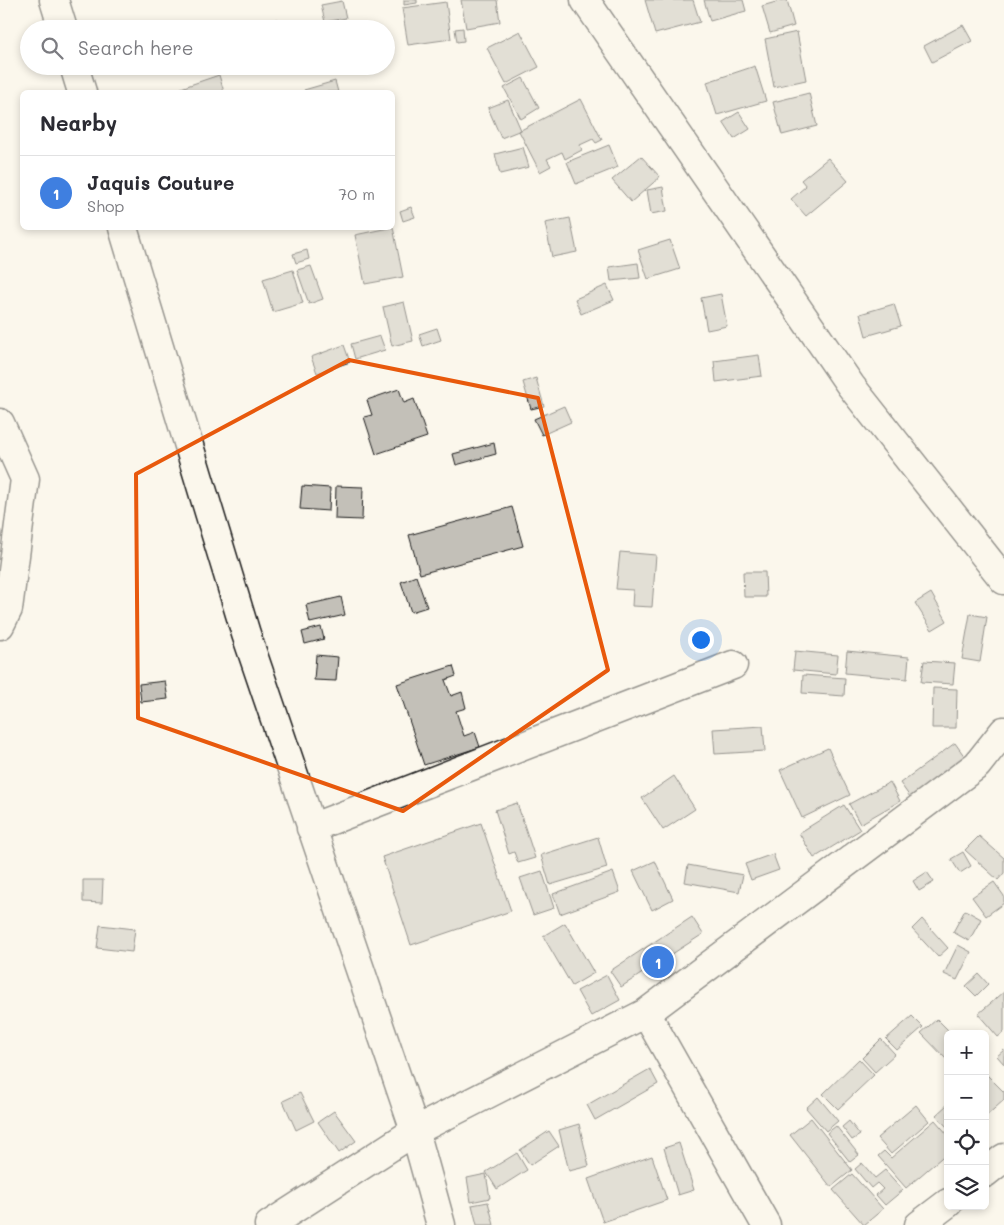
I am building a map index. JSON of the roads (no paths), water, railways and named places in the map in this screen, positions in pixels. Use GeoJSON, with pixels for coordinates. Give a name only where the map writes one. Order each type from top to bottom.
{"type":"FeatureCollection","features":[{"type":"Feature","properties":{"kind":"street"},"geometry":{"type":"LineString","coordinates":[[54,0],[60,20]]}},
{"type":"Feature","properties":{"kind":"street"},"geometry":{"type":"LineString","coordinates":[[585,0],[851,386],[1004,580]]}},
{"type":"Feature","properties":{"kind":"street"},"geometry":{"type":"LineString","coordinates":[[77,75],[81,90]]}},
{"type":"Feature","properties":{"kind":"street"},"geometry":{"type":"LineString","coordinates":[[124,230],[246,634],[415,1131],[442,1225]]}},
{"type":"Feature","properties":{"kind":"street"},"geometry":{"type":"LineString","coordinates":[[0,423],[25,479],[8,609],[0,624]]}},
{"type":"Feature","properties":{"kind":"street"},"geometry":{"type":"LineString","coordinates":[[311,828],[733,665]]}},
{"type":"Feature","properties":{"kind":"street"},"geometry":{"type":"LineString","coordinates":[[269,1225],[415,1131],[646,1013],[978,765],[1004,731]]}},
{"type":"Feature","properties":{"kind":"street"},"geometry":{"type":"LineString","coordinates":[[646,1013],[766,1225]]}},
{"type":"Feature","properties":{"kind":"street"},"geometry":{"type":"LineString","coordinates":[[989,1170],[1004,1158]]}},
{"type":"Feature","properties":{"kind":"street"},"geometry":{"type":"LineString","coordinates":[[919,1225],[944,1206]]}},
{"type":"Feature","properties":{"kind":"place","name":"Jaquis Couture"},"geometry":{"type":"Point","coordinates":[658,962]}}]}
